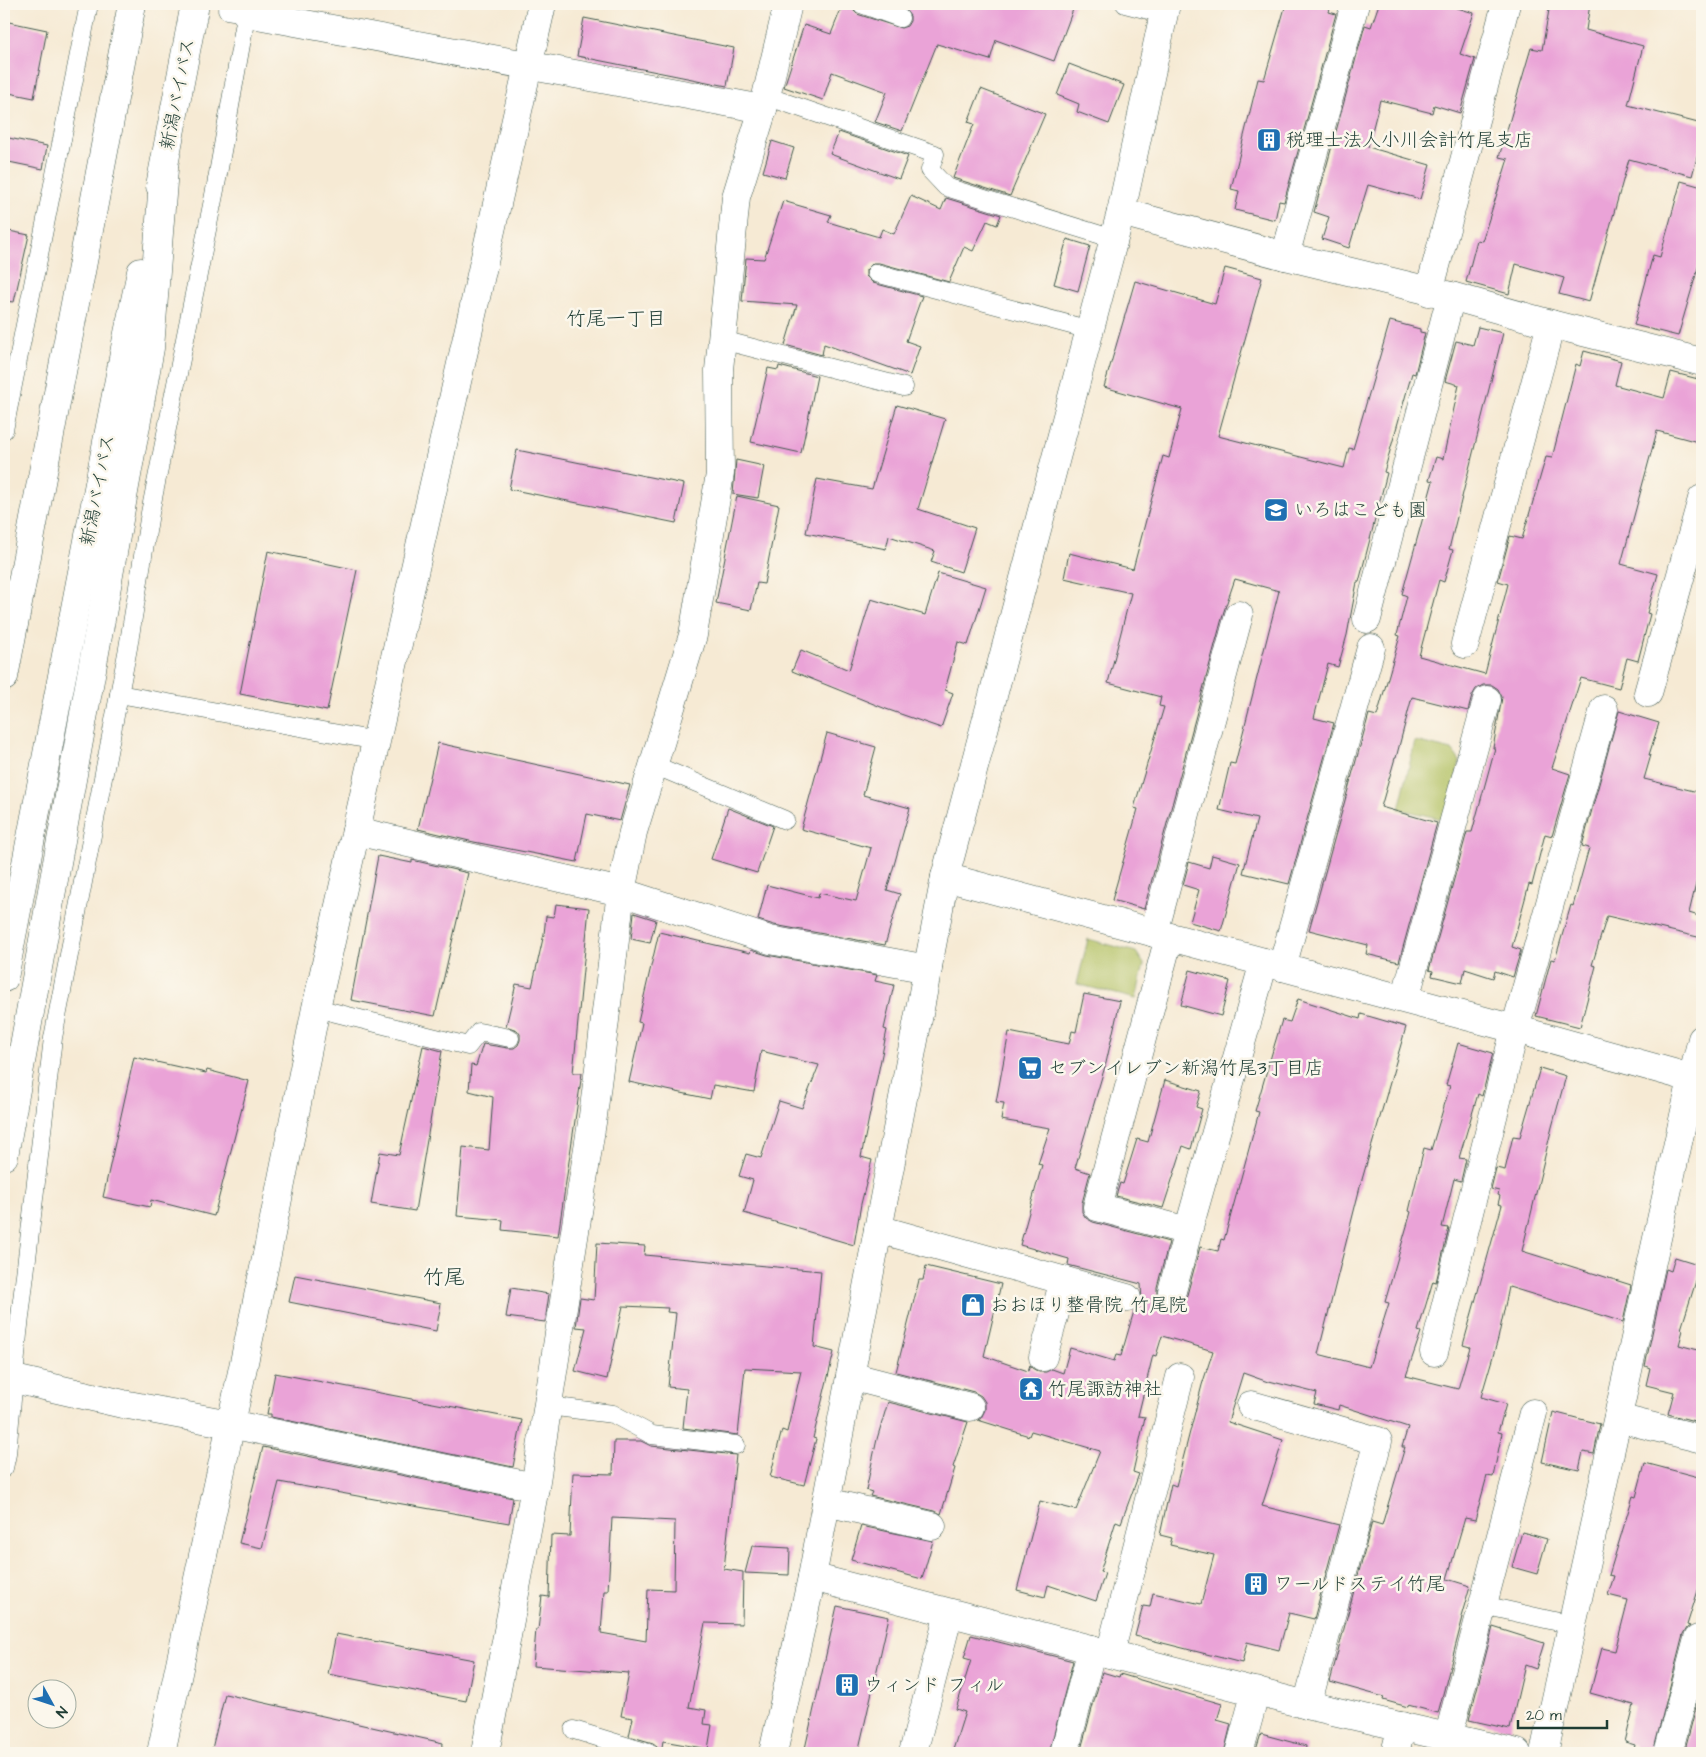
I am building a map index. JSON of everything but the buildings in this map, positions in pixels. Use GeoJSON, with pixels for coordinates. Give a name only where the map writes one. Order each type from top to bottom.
{"type":"FeatureCollection","features":[{"type":"Feature","properties":{"kind":"main road"},"geometry":{"type":"LineString","coordinates":[[4,677],[132,4]]}},
{"type":"Feature","properties":{"kind":"main road","name":"新潟バイパス"},"geometry":{"type":"LineString","coordinates":[[4,978],[126,343],[164,169],[195,4]]}},
{"type":"Feature","properties":{"kind":"main road"},"geometry":{"type":"LineString","coordinates":[[161,1753],[267,1254],[316,1008],[542,4]]}},
{"type":"Feature","properties":{"kind":"main road"},"geometry":{"type":"LineString","coordinates":[[485,1753],[535,1487],[593,1116],[622,892],[633,832],[693,635],[720,474],[719,370],[736,197],[765,102],[788,4]]}},
{"type":"Feature","properties":{"kind":"main road"},"geometry":{"type":"LineString","coordinates":[[1285,256],[1355,4]]}},
{"type":"Feature","properties":{"kind":"main road"},"geometry":{"type":"LineString","coordinates":[[1367,619],[1506,4]]}},
{"type":"Feature","properties":{"kind":"main road"},"geometry":{"type":"LineString","coordinates":[[240,9],[528,66],[765,102]]}},
{"type":"Feature","properties":{"kind":"main road"},"geometry":{"type":"LineString","coordinates":[[773,1753],[812,1577],[945,877],[1121,212],[1165,9]]}},
{"type":"Feature","properties":{"kind":"main road"},"geometry":{"type":"LineString","coordinates":[[4,1156],[150,348],[164,169]]}},
{"type":"Feature","properties":{"kind":"main road"},"geometry":{"type":"LineString","coordinates":[[1121,212],[1285,256],[1702,362]]}},
{"type":"Feature","properties":{"kind":"main road"},"geometry":{"type":"LineString","coordinates":[[1465,644],[1551,324]]}},
{"type":"Feature","properties":{"kind":"main road"},"geometry":{"type":"LineString","coordinates":[[1648,693],[1702,499]]}},
{"type":"Feature","properties":{"kind":"main road"},"geometry":{"type":"LineString","coordinates":[[1188,1231],[1098,1207],[1239,615]]}},
{"type":"Feature","properties":{"kind":"main road"},"geometry":{"type":"LineString","coordinates":[[1172,1290],[1188,1231],[1371,648]]}},
{"type":"Feature","properties":{"kind":"main road"},"geometry":{"type":"LineString","coordinates":[[1405,999],[1487,700]]}},
{"type":"Feature","properties":{"kind":"main road"},"geometry":{"type":"LineString","coordinates":[[1434,1352],[1514,1029],[1604,709]]}},
{"type":"Feature","properties":{"kind":"main road"},"geometry":{"type":"LineString","coordinates":[[356,831],[622,892],[770,940],[928,969]]}},
{"type":"Feature","properties":{"kind":"main road"},"geometry":{"type":"LineString","coordinates":[[945,877],[1405,999],[1697,1080]]}},
{"type":"Feature","properties":{"kind":"main road"},"geometry":{"type":"LineString","coordinates":[[1544,1753],[1618,1418],[1697,1080],[1702,1039]]}},
{"type":"Feature","properties":{"kind":"main road"},"geometry":{"type":"LineString","coordinates":[[878,1229],[1127,1298]]}},
{"type":"Feature","properties":{"kind":"main road"},"geometry":{"type":"LineString","coordinates":[[1043,1357],[1064,1280]]}},
{"type":"Feature","properties":{"kind":"main road"},"geometry":{"type":"LineString","coordinates":[[850,1376],[970,1407]]}},
{"type":"Feature","properties":{"kind":"main road"},"geometry":{"type":"LineString","coordinates":[[1064,1753],[1101,1652],[1180,1378]]}},
{"type":"Feature","properties":{"kind":"main road"},"geometry":{"type":"LineString","coordinates":[[14,1379],[123,1404],[230,1424],[535,1487]]}},
{"type":"Feature","properties":{"kind":"main road"},"geometry":{"type":"LineString","coordinates":[[1251,1405],[1378,1441],[1308,1705]]}},
{"type":"Feature","properties":{"kind":"main road"},"geometry":{"type":"LineString","coordinates":[[1448,1738],[1533,1413]]}},
{"type":"Feature","properties":{"kind":"main road"},"geometry":{"type":"LineString","coordinates":[[1618,1418],[1702,1439]]}},
{"type":"Feature","properties":{"kind":"main road"},"geometry":{"type":"LineString","coordinates":[[826,1502],[932,1526]]}},
{"type":"Feature","properties":{"kind":"main road"},"geometry":{"type":"LineString","coordinates":[[812,1577],[1308,1705],[1518,1753]]}},
{"type":"Feature","properties":{"kind":"main road"},"geometry":{"type":"LineString","coordinates":[[913,1753],[950,1612]]}},
{"type":"Feature","properties":{"kind":"main road"},"geometry":{"type":"LineString","coordinates":[[1668,1753],[1698,1639]]}},
{"type":"Feature","properties":{"kind":"main road"},"geometry":{"type":"LineString","coordinates":[[1238,1753],[1256,1691]]}},
{"type":"Feature","properties":{"kind":"main road"},"geometry":{"type":"LineString","coordinates":[[1395,1753],[1402,1726]]}},
{"type":"Feature","properties":{"kind":"lane"},"geometry":{"type":"LineString","coordinates":[[4,430],[89,4]]}},
{"type":"Feature","properties":{"kind":"lane"},"geometry":{"type":"LineString","coordinates":[[860,4],[900,18]]}},
{"type":"Feature","properties":{"kind":"lane"},"geometry":{"type":"LineString","coordinates":[[1126,4],[1165,9]]}},
{"type":"Feature","properties":{"kind":"lane"},"geometry":{"type":"LineString","coordinates":[[4,1468],[53,1038],[128,648],[150,513],[216,185],[240,9]]}},
{"type":"Feature","properties":{"kind":"lane"},"geometry":{"type":"LineString","coordinates":[[765,102],[935,154],[930,170],[946,187],[1114,239]]}},
{"type":"Feature","properties":{"kind":"lane"},"geometry":{"type":"LineString","coordinates":[[876,273],[1090,330]]}},
{"type":"Feature","properties":{"kind":"lane"},"geometry":{"type":"LineString","coordinates":[[722,340],[904,387]]}},
{"type":"Feature","properties":{"kind":"lane"},"geometry":{"type":"LineString","coordinates":[[119,694],[377,741]]}},
{"type":"Feature","properties":{"kind":"lane"},"geometry":{"type":"LineString","coordinates":[[654,765],[785,820]]}},
{"type":"Feature","properties":{"kind":"lane"},"geometry":{"type":"LineString","coordinates":[[316,1008],[468,1046],[480,1032],[510,1038]]}},
{"type":"Feature","properties":{"kind":"lane"},"geometry":{"type":"LineString","coordinates":[[548,1406],[613,1414],[652,1435],[736,1445]]}},
{"type":"Feature","properties":{"kind":"lane"},"geometry":{"type":"LineString","coordinates":[[1483,1604],[1572,1626]]}},
{"type":"Feature","properties":{"kind":"lane"},"geometry":{"type":"LineString","coordinates":[[574,1730],[649,1753]]}},
{"type":"Feature","properties":{"kind":"green space"},"geometry":{"type":"Polygon","coordinates":[[[1415,741],[1452,750],[1460,761],[1446,820],[1399,809],[1415,741]]]}},
{"type":"Feature","properties":{"kind":"green space"},"geometry":{"type":"Polygon","coordinates":[[[1088,939],[1136,952],[1144,964],[1136,999],[1077,984],[1088,939]]]}},
{"type":"Feature","properties":{"kind":"place","name":"税理士法人小川会計竹尾支店"},"geometry":{"type":"Point","coordinates":[1269,140]}},
{"type":"Feature","properties":{"kind":"place","name":"いろはこども園"},"geometry":{"type":"Point","coordinates":[1276,510]}},
{"type":"Feature","properties":{"kind":"place","name":"セブンイレブン新潟竹尾3丁目店"},"geometry":{"type":"Point","coordinates":[1030,1068]}},
{"type":"Feature","properties":{"kind":"place","name":"おおほり整骨院 竹尾院"},"geometry":{"type":"Point","coordinates":[973,1305]}},
{"type":"Feature","properties":{"kind":"place","name":"竹尾諏訪神社"},"geometry":{"type":"Point","coordinates":[1031,1389]}},
{"type":"Feature","properties":{"kind":"place","name":"ワールドステイ竹尾"},"geometry":{"type":"Point","coordinates":[1256,1584]}},
{"type":"Feature","properties":{"kind":"place","name":"ウィンド フィル"},"geometry":{"type":"Point","coordinates":[847,1685]}},
{"type":"Feature","properties":{"kind":"district","name":"竹尾一丁目"},"geometry":{"type":"Point","coordinates":[616,319]}},
{"type":"Feature","properties":{"kind":"district","name":"竹尾"},"geometry":{"type":"Point","coordinates":[444,1277]}}]}
